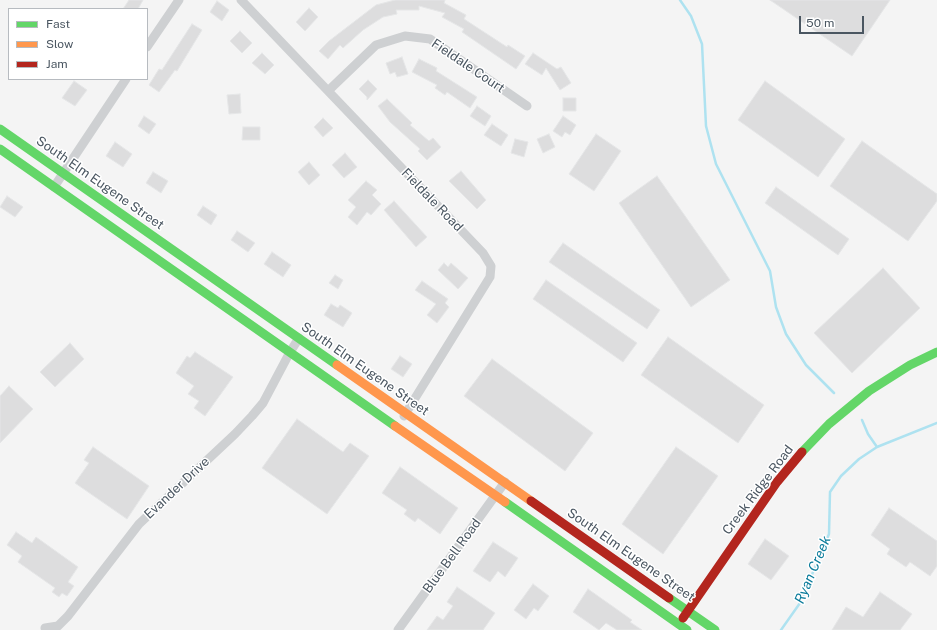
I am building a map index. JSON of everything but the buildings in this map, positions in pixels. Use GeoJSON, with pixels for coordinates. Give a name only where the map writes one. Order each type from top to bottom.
{"type":"FeatureCollection","features":[{"type":"Feature","properties":{"kind":"main road","name":"South Elm Eugene Street"},"geometry":{"type":"LineString","coordinates":[[0,129],[716,630]]}},
{"type":"Feature","properties":{"kind":"main road"},"geometry":{"type":"LineString","coordinates":[[0,149],[496,495],[677,627],[687,630]]}},
{"type":"Feature","properties":{"kind":"main road","name":"Creek Ridge Road"},"geometry":{"type":"LineString","coordinates":[[677,627],[777,482],[809,444],[829,424],[869,391],[910,365],[937,352]]}},
{"type":"Feature","properties":{"kind":"street"},"geometry":{"type":"LineString","coordinates":[[148,45],[178,0]]}},
{"type":"Feature","properties":{"kind":"street","name":"Fieldale Road"},"geometry":{"type":"LineString","coordinates":[[241,0],[482,253],[491,266],[490,277],[397,427]]}},
{"type":"Feature","properties":{"kind":"street","name":"Fieldale Court"},"geometry":{"type":"LineString","coordinates":[[328,91],[376,46],[405,36],[430,39],[527,106]]}},
{"type":"Feature","properties":{"kind":"street"},"geometry":{"type":"LineString","coordinates":[[54,187],[125,80]]}},
{"type":"Feature","properties":{"kind":"street","name":"Evander Drive"},"geometry":{"type":"LineString","coordinates":[[45,628],[58,626],[68,616],[139,524],[236,434],[252,416],[263,403],[299,338]]}},
{"type":"Feature","properties":{"kind":"street","name":"Blue Bell Road"},"geometry":{"type":"LineString","coordinates":[[398,630],[505,482]]}},
{"type":"Feature","properties":{"kind":"waterway"},"geometry":{"type":"LineString","coordinates":[[680,0],[691,16],[702,44],[706,126],[716,164],[770,271],[776,307],[786,334],[806,365],[834,393]]}},
{"type":"Feature","properties":{"kind":"waterway"},"geometry":{"type":"LineString","coordinates":[[862,420],[868,434],[877,447]]}},
{"type":"Feature","properties":{"kind":"waterway","name":"Ryan Creek"},"geometry":{"type":"LineString","coordinates":[[781,630],[800,603],[829,534],[830,492],[841,476],[859,459],[877,447],[937,423]]}},
{"type":"Feature","properties":{"kind":"traffic: fast"},"geometry":{"type":"LineString","coordinates":[[0,129],[337,365]]}},
{"type":"Feature","properties":{"kind":"traffic: fast"},"geometry":{"type":"LineString","coordinates":[[0,149],[395,426]]}},
{"type":"Feature","properties":{"kind":"traffic: fast"},"geometry":{"type":"LineString","coordinates":[[802,452],[829,424],[869,391],[910,365],[937,352]]}},
{"type":"Feature","properties":{"kind":"traffic: fast"},"geometry":{"type":"LineString","coordinates":[[505,502],[687,630]]}},
{"type":"Feature","properties":{"kind":"traffic: fast"},"geometry":{"type":"LineString","coordinates":[[669,598],[715,630]]}},
{"type":"Feature","properties":{"kind":"traffic: slow"},"geometry":{"type":"LineString","coordinates":[[337,365],[531,501]]}},
{"type":"Feature","properties":{"kind":"traffic: slow"},"geometry":{"type":"LineString","coordinates":[[395,426],[505,502]]}},
{"type":"Feature","properties":{"kind":"traffic: jam"},"geometry":{"type":"LineString","coordinates":[[683,618],[777,482],[802,452]]}},
{"type":"Feature","properties":{"kind":"traffic: jam"},"geometry":{"type":"LineString","coordinates":[[531,501],[669,598]]}}]}
